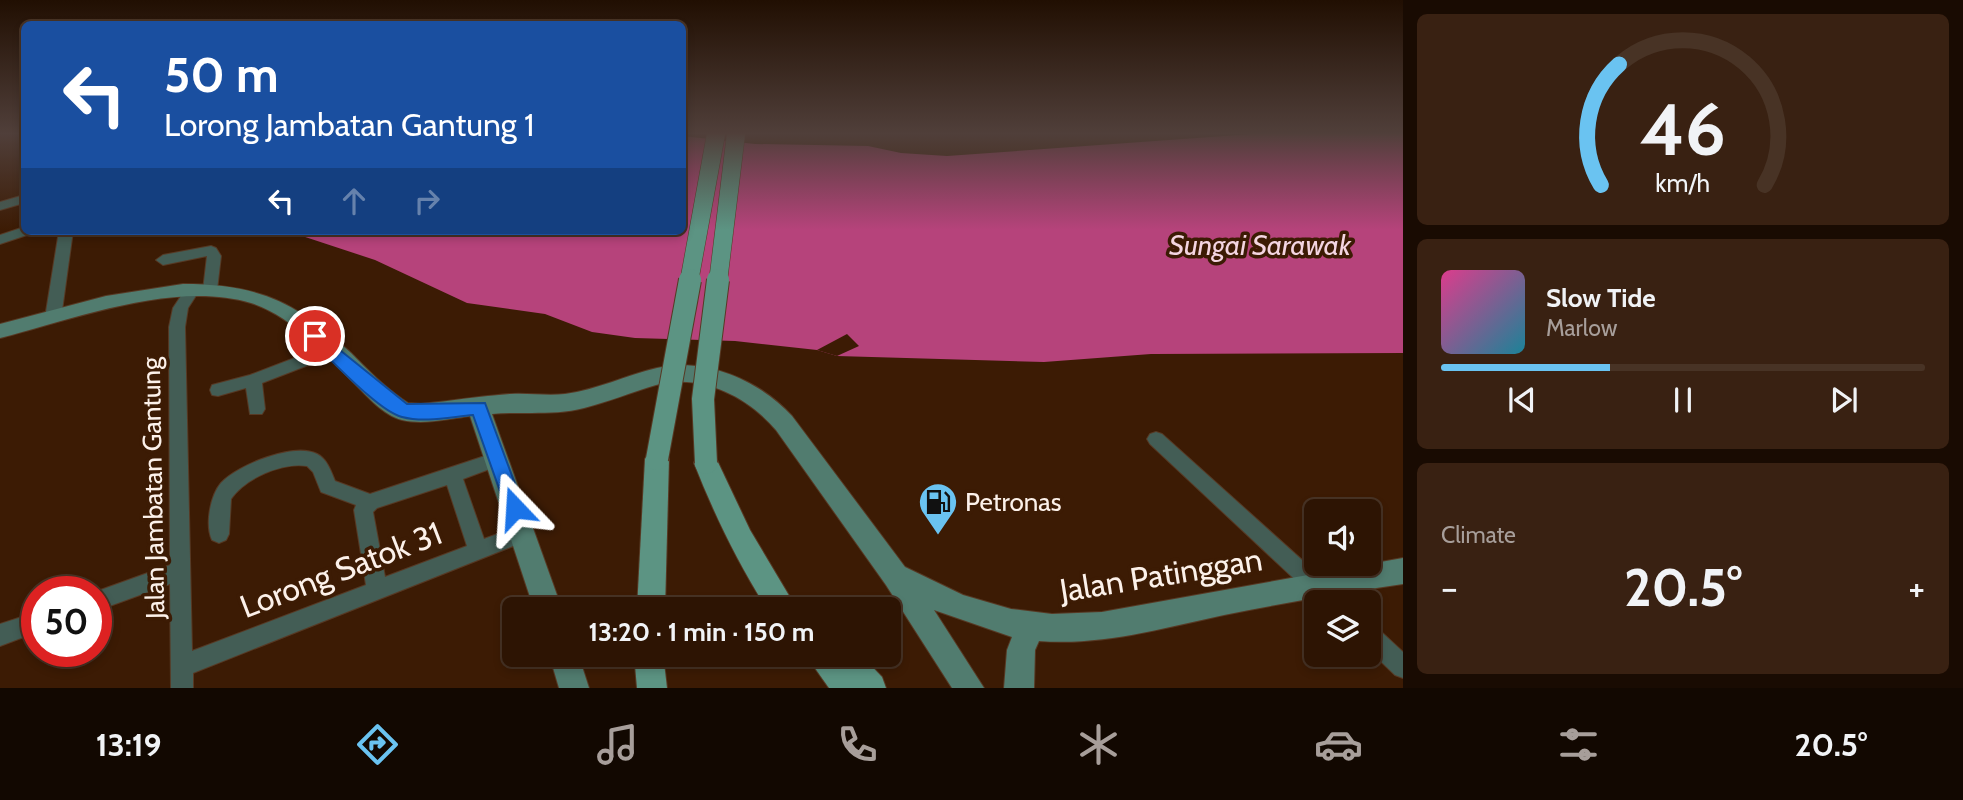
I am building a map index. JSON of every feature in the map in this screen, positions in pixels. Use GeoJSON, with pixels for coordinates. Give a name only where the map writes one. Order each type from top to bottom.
{"type":"FeatureCollection","features":[{"type":"Feature","properties":{"kind":"main road"},"geometry":{"type":"LineString","coordinates":[[651,597],[657,460],[710,166]]}},
{"type":"Feature","properties":{"kind":"main road"},"geometry":{"type":"LineString","coordinates":[[732,166],[703,398],[706,463],[728,517],[752,562],[775,597]]}},
{"type":"Feature","properties":{"kind":"main road"},"geometry":{"type":"LineString","coordinates":[[0,331],[131,299],[201,291],[237,293],[276,306],[299,321],[386,400],[403,411],[421,413],[583,400],[659,376],[690,374],[733,385],[765,403],[784,423],[896,576],[969,688]]}},
{"type":"Feature","properties":{"kind":"main road"},"geometry":{"type":"LineString","coordinates":[[479,408],[544,597]]}},
{"type":"Feature","properties":{"kind":"main road","name":"Jalan Patinggan"},"geometry":{"type":"LineString","coordinates":[[1335,590],[1403,571]]}},
{"type":"Feature","properties":{"kind":"main road","name":"Jalan Patinggan"},"geometry":{"type":"LineString","coordinates":[[896,576],[930,596],[1031,627],[1059,629],[1304,596]]}},
{"type":"Feature","properties":{"kind":"main road"},"geometry":{"type":"LineString","coordinates":[[1020,688],[1021,650],[1031,627]]}},
{"type":"Feature","properties":{"kind":"main road"},"geometry":{"type":"LineString","coordinates":[[567,667],[574,688]]}},
{"type":"Feature","properties":{"kind":"main road"},"geometry":{"type":"LineString","coordinates":[[650,667],[652,688]]}},
{"type":"Feature","properties":{"kind":"main road"},"geometry":{"type":"LineString","coordinates":[[830,667],[848,688]]}},
{"type":"Feature","properties":{"kind":"main road"},"geometry":{"type":"LineString","coordinates":[[851,667],[871,688]]}},
{"type":"Feature","properties":{"kind":"street"},"geometry":{"type":"LineString","coordinates":[[0,206],[21,200]]}},
{"type":"Feature","properties":{"kind":"street"},"geometry":{"type":"LineString","coordinates":[[0,240],[21,232]]}},
{"type":"Feature","properties":{"kind":"street"},"geometry":{"type":"LineString","coordinates":[[53,318],[65,235]]}},
{"type":"Feature","properties":{"kind":"street","name":"Jalan Jambatan Gantung"},"geometry":{"type":"LineString","coordinates":[[163,260],[211,251],[214,256],[201,291],[181,308],[177,327],[183,688]]}},
{"type":"Feature","properties":{"kind":"street"},"geometry":{"type":"LineString","coordinates":[[218,390],[254,380],[331,350]]}},
{"type":"Feature","properties":{"kind":"street"},"geometry":{"type":"LineString","coordinates":[[254,380],[256,409]]}},
{"type":"Feature","properties":{"kind":"street"},"geometry":{"type":"LineString","coordinates":[[1156,439],[1321,590]]}},
{"type":"Feature","properties":{"kind":"street"},"geometry":{"type":"LineString","coordinates":[[219,534],[222,496],[232,483],[292,458],[310,458],[319,466],[328,486],[370,502]]}},
{"type":"Feature","properties":{"kind":"street"},"geometry":{"type":"LineString","coordinates":[[377,590],[363,510],[370,502],[439,479],[453,477],[497,459]]}},
{"type":"Feature","properties":{"kind":"street"},"geometry":{"type":"LineString","coordinates":[[453,477],[478,551]]}},
{"type":"Feature","properties":{"kind":"street","name":"Lorong Satok 31"},"geometry":{"type":"LineString","coordinates":[[182,666],[524,533]]}},
{"type":"Feature","properties":{"kind":"street"},"geometry":{"type":"LineString","coordinates":[[112,596],[181,572]]}},
{"type":"Feature","properties":{"kind":"street"},"geometry":{"type":"LineString","coordinates":[[0,635],[21,628]]}},
{"type":"Feature","properties":{"kind":"street"},"geometry":{"type":"LineString","coordinates":[[1381,646],[1403,667]]}},
{"type":"Feature","properties":{"kind":"water","name":"Sungai Sarawak"},"geometry":{"type":"Polygon","coordinates":[[[686,166],[1403,166],[1403,353],[1151,354],[1044,362],[837,356],[817,350],[735,341],[635,338],[592,332],[545,314],[467,303],[375,260],[299,235],[686,235],[686,166]]]}},
{"type":"Feature","properties":{"kind":"pier"},"geometry":{"type":"Polygon","coordinates":[[[847,334],[859,346],[837,356],[817,350],[847,334]]]}},
{"type":"Feature","properties":{"kind":"place","name":"Petronas"},"geometry":{"type":"Point","coordinates":[938,536]}},
{"type":"Feature","properties":{"kind":"route"},"geometry":{"type":"LineString","coordinates":[[315,336],[386,400],[403,411],[421,413],[479,408],[515,508]]}}]}
